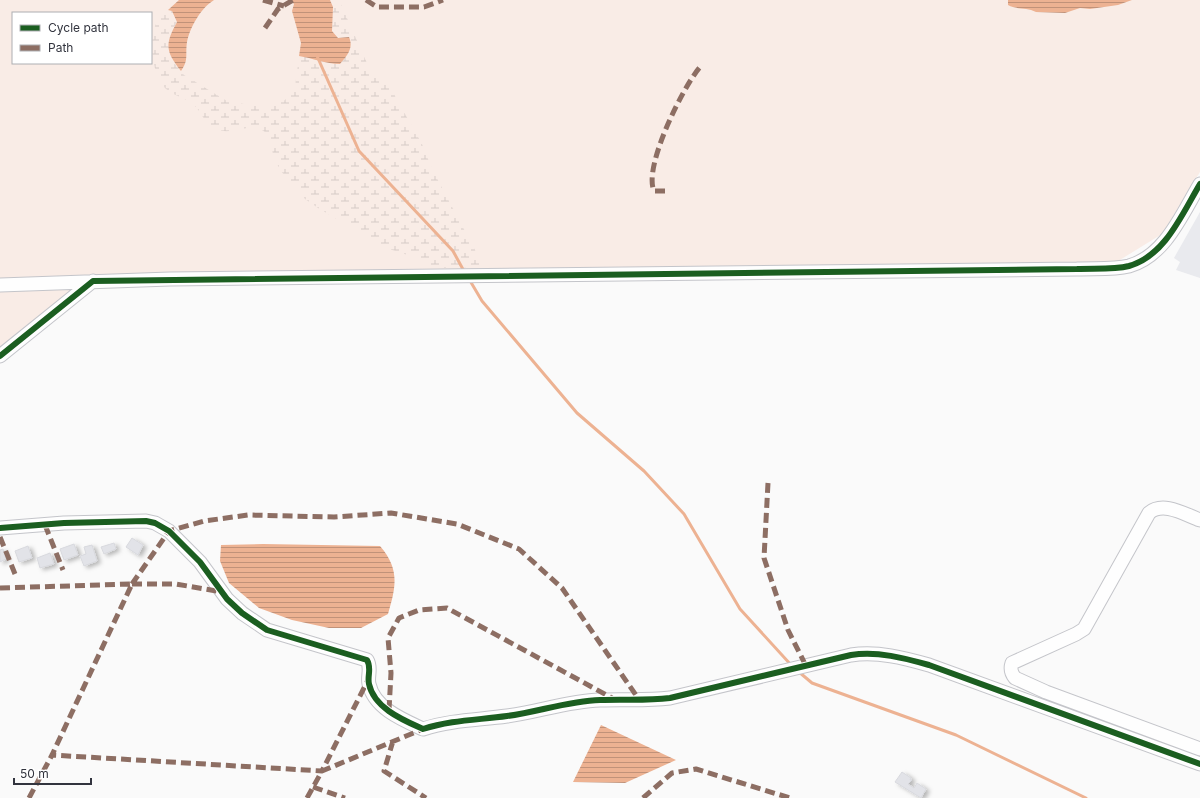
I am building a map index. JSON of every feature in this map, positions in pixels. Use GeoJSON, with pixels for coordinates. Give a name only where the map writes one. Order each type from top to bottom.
{"type":"FeatureCollection","features":[{"type":"Feature","properties":{"kind":"street"},"geometry":{"type":"LineString","coordinates":[[0,285],[93,281],[1077,269],[1127,266],[1145,258],[1163,244],[1196,201],[1200,184]]}},
{"type":"Feature","properties":{"kind":"street"},"geometry":{"type":"LineString","coordinates":[[0,356],[93,281]]}},
{"type":"Feature","properties":{"kind":"street"},"geometry":{"type":"LineString","coordinates":[[1200,520],[1162,506],[1153,509],[1149,513],[1120,562],[1084,629],[1076,634],[1012,662],[1011,666],[1012,675],[1029,685],[1200,748]]}},
{"type":"Feature","properties":{"kind":"street"},"geometry":{"type":"LineString","coordinates":[[0,528],[64,523],[146,521],[163,527],[200,562],[227,599],[252,621],[267,630],[368,660],[370,666],[368,680],[373,695],[399,719],[423,729],[438,724],[507,716],[581,701],[651,700],[670,698],[863,653],[910,659],[1200,764]]}},
{"type":"Feature","properties":{"kind":"shaded area"},"geometry":{"type":"Polygon","coordinates":[[[179,0],[214,0],[209,3],[193,24],[188,36],[185,64],[181,71],[172,58],[168,47],[170,36],[177,22],[172,11],[168,10],[179,0]]]}},
{"type":"Feature","properties":{"kind":"shaded area"},"geometry":{"type":"Polygon","coordinates":[[[290,0],[330,0],[333,7],[332,31],[338,38],[349,37],[351,45],[349,52],[340,64],[299,56],[301,43],[292,11],[294,4],[290,0]]]}},
{"type":"Feature","properties":{"kind":"shaded area"},"geometry":{"type":"Polygon","coordinates":[[[1008,0],[1132,0],[1118,5],[1090,9],[1080,8],[1065,13],[1036,12],[1015,8],[1008,5],[1008,0]]]}},
{"type":"Feature","properties":{"kind":"shaded area"},"geometry":{"type":"Polygon","coordinates":[[[1200,212],[1200,278],[1176,270],[1180,262],[1174,258],[1200,212]]]}},
{"type":"Feature","properties":{"kind":"shaded area"},"geometry":{"type":"Polygon","coordinates":[[[263,544],[380,546],[391,563],[394,578],[393,595],[388,614],[361,628],[329,628],[292,620],[259,608],[229,583],[220,561],[221,545],[263,544]]]}},
{"type":"Feature","properties":{"kind":"shaded area"},"geometry":{"type":"Polygon","coordinates":[[[601,725],[676,760],[625,783],[573,782],[601,725]]]}},
{"type":"Feature","properties":{"kind":"green space"},"geometry":{"type":"Polygon","coordinates":[[[0,0],[1200,0],[1200,172],[1162,234],[1115,263],[93,278],[0,353],[0,0]]]}},
{"type":"Feature","properties":{"kind":"green space"},"geometry":{"type":"Polygon","coordinates":[[[330,0],[339,0],[370,70],[387,82],[422,144],[432,169],[476,252],[480,267],[433,268],[423,260],[386,248],[318,208],[305,199],[280,170],[273,155],[270,136],[264,131],[257,128],[223,131],[213,128],[193,104],[167,90],[156,73],[152,53],[153,34],[159,18],[168,10],[172,11],[177,22],[169,36],[171,59],[184,75],[227,101],[255,106],[277,104],[285,100],[295,87],[299,56],[323,60],[331,64],[349,54],[352,43],[338,38],[332,31],[333,7],[330,0]]]}},
{"type":"Feature","properties":{"kind":"building"},"geometry":{"type":"Polygon","coordinates":[[[132,538],[143,545],[138,555],[126,547],[132,538]]]}},
{"type":"Feature","properties":{"kind":"building"},"geometry":{"type":"Polygon","coordinates":[[[114,543],[116,549],[104,554],[101,547],[114,543]]]}},
{"type":"Feature","properties":{"kind":"building"},"geometry":{"type":"Polygon","coordinates":[[[74,544],[78,555],[64,560],[60,549],[74,544]]]}},
{"type":"Feature","properties":{"kind":"building"},"geometry":{"type":"Polygon","coordinates":[[[92,545],[97,561],[84,566],[80,556],[86,554],[84,547],[92,545]]]}},
{"type":"Feature","properties":{"kind":"building"},"geometry":{"type":"Polygon","coordinates":[[[28,546],[32,558],[19,562],[15,551],[28,546]]]}},
{"type":"Feature","properties":{"kind":"building"},"geometry":{"type":"Polygon","coordinates":[[[3,549],[6,559],[0,562],[0,550],[3,549]]]}},
{"type":"Feature","properties":{"kind":"building"},"geometry":{"type":"Polygon","coordinates":[[[50,553],[54,564],[40,568],[37,558],[50,553]]]}},
{"type":"Feature","properties":{"kind":"building"},"geometry":{"type":"Polygon","coordinates":[[[902,772],[911,778],[910,780],[912,780],[908,784],[914,788],[917,783],[926,789],[921,798],[895,782],[902,772]]]}},
{"type":"Feature","properties":{"kind":"waterway"},"geometry":{"type":"LineString","coordinates":[[317,56],[359,151],[453,251],[465,273]]}},
{"type":"Feature","properties":{"kind":"waterway"},"geometry":{"type":"LineString","coordinates":[[469,279],[482,301],[577,413],[644,471],[684,514],[740,609],[792,666]]}},
{"type":"Feature","properties":{"kind":"waterway"},"geometry":{"type":"LineString","coordinates":[[799,672],[812,683],[956,735],[1086,798]]}},
{"type":"Feature","properties":{"kind":"marked path"},"geometry":{"type":"LineString","coordinates":[[263,0],[284,6]]}},
{"type":"Feature","properties":{"kind":"marked path"},"geometry":{"type":"LineString","coordinates":[[265,28],[278,9],[293,0]]}},
{"type":"Feature","properties":{"kind":"marked path"},"geometry":{"type":"LineString","coordinates":[[366,0],[377,7],[424,7],[443,0]]}},
{"type":"Feature","properties":{"kind":"marked path"},"geometry":{"type":"LineString","coordinates":[[665,191],[654,191],[652,180],[654,164],[659,146],[684,91],[700,67]]}},
{"type":"Feature","properties":{"kind":"marked path"},"geometry":{"type":"LineString","coordinates":[[768,483],[764,558],[788,630],[806,666]]}},
{"type":"Feature","properties":{"kind":"marked path"},"geometry":{"type":"LineString","coordinates":[[132,584],[169,531],[204,521],[248,515],[334,517],[391,513],[457,524],[519,549],[562,588],[640,701]]}},
{"type":"Feature","properties":{"kind":"marked path"},"geometry":{"type":"LineString","coordinates":[[45,525],[63,570]]}},
{"type":"Feature","properties":{"kind":"marked path"},"geometry":{"type":"LineString","coordinates":[[0,537],[15,574]]}},
{"type":"Feature","properties":{"kind":"marked path"},"geometry":{"type":"LineString","coordinates":[[132,584],[176,584],[222,592]]}},
{"type":"Feature","properties":{"kind":"marked path"},"geometry":{"type":"LineString","coordinates":[[0,588],[132,584],[52,755],[322,771],[368,680]]}},
{"type":"Feature","properties":{"kind":"marked path"},"geometry":{"type":"LineString","coordinates":[[389,710],[391,673],[388,638],[399,618],[419,610],[447,608],[612,698]]}},
{"type":"Feature","properties":{"kind":"marked path"},"geometry":{"type":"LineString","coordinates":[[307,798],[322,771],[423,729]]}},
{"type":"Feature","properties":{"kind":"marked path"},"geometry":{"type":"LineString","coordinates":[[393,741],[384,771],[426,798]]}},
{"type":"Feature","properties":{"kind":"marked path"},"geometry":{"type":"LineString","coordinates":[[29,798],[52,755]]}},
{"type":"Feature","properties":{"kind":"marked path"},"geometry":{"type":"LineString","coordinates":[[643,798],[672,773],[696,769],[790,798]]}},
{"type":"Feature","properties":{"kind":"marked path"},"geometry":{"type":"LineString","coordinates":[[313,787],[345,798]]}},
{"type":"Feature","properties":{"kind":"cycle path"},"geometry":{"type":"LineString","coordinates":[[0,356],[93,281],[1077,269],[1123,267],[1142,261],[1163,244],[1200,184]]}},
{"type":"Feature","properties":{"kind":"cycle path"},"geometry":{"type":"LineString","coordinates":[[0,528],[64,523],[146,521],[155,523],[169,531],[200,562],[227,599],[242,613],[267,630],[367,660],[369,666],[369,684],[377,700],[390,712],[423,729],[444,724],[519,714],[565,704],[588,701],[670,698],[851,655],[871,654],[900,658],[929,665],[1200,764]]}}]}
